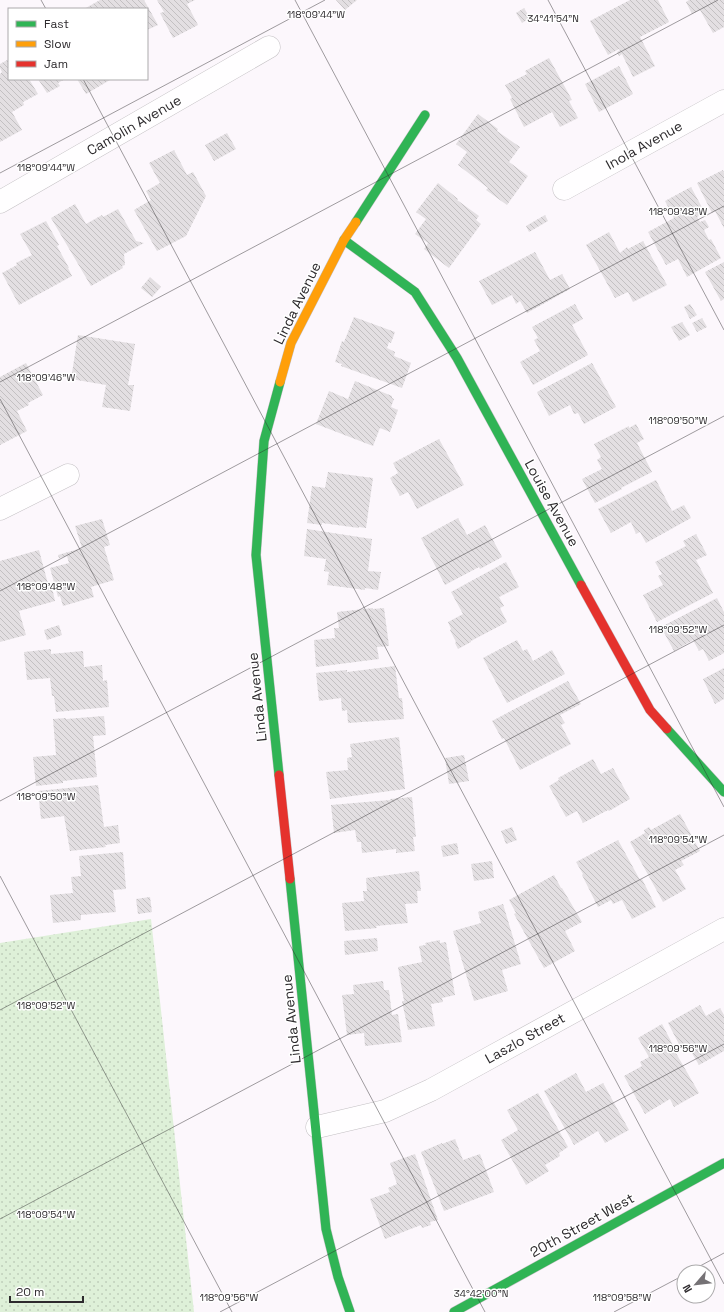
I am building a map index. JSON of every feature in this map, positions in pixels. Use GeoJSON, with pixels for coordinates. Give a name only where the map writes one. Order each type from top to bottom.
{"type":"FeatureCollection","features":[{"type":"Feature","properties":{"kind":"street","name":"Camolin Avenue"},"geometry":{"type":"LineString","coordinates":[[0,202],[269,47]]}},
{"type":"Feature","properties":{"kind":"street","name":"Inola Avenue"},"geometry":{"type":"LineString","coordinates":[[564,189],[724,102]]}},
{"type":"Feature","properties":{"kind":"street","name":"Linda Avenue"},"geometry":{"type":"LineString","coordinates":[[350,1312],[338,1277],[326,1229],[317,1126],[256,555],[264,441],[290,343],[344,240],[425,115]]}},
{"type":"Feature","properties":{"kind":"street","name":"Louise Avenue"},"geometry":{"type":"LineString","coordinates":[[344,240],[415,292],[457,358],[650,710],[724,792]]}},
{"type":"Feature","properties":{"kind":"street"},"geometry":{"type":"LineString","coordinates":[[0,509],[68,475]]}},
{"type":"Feature","properties":{"kind":"street","name":"Laszlo Street"},"geometry":{"type":"LineString","coordinates":[[317,1126],[385,1111],[431,1090],[724,928]]}},
{"type":"Feature","properties":{"kind":"street","name":"20th Street West"},"geometry":{"type":"LineString","coordinates":[[454,1312],[724,1162]]}},
{"type":"Feature","properties":{"kind":"green space"},"geometry":{"type":"Polygon","coordinates":[[[151,919],[194,1312],[0,1312],[0,943],[151,919]]]}},
{"type":"Feature","properties":{"kind":"building"},"geometry":{"type":"Polygon","coordinates":[[[100,0],[144,0],[158,25],[148,30],[148,8],[86,8],[100,0]]]}},
{"type":"Feature","properties":{"kind":"building"},"geometry":{"type":"Polygon","coordinates":[[[157,0],[195,0],[187,4],[198,25],[173,38],[160,13],[164,12],[157,0]]]}},
{"type":"Feature","properties":{"kind":"building"},"geometry":{"type":"Polygon","coordinates":[[[336,0],[357,0],[345,10],[336,0]]]}},
{"type":"Feature","properties":{"kind":"building"},"geometry":{"type":"Polygon","coordinates":[[[630,0],[658,0],[669,22],[640,37],[655,66],[633,77],[622,54],[619,56],[617,52],[620,50],[619,49],[608,55],[590,21],[630,0]]]}},
{"type":"Feature","properties":{"kind":"building"},"geometry":{"type":"Polygon","coordinates":[[[689,0],[724,0],[724,27],[713,33],[700,10],[692,14],[686,2],[689,0]]]}},
{"type":"Feature","properties":{"kind":"building"},"geometry":{"type":"Polygon","coordinates":[[[524,8],[530,18],[522,23],[516,13],[524,8]]]}},
{"type":"Feature","properties":{"kind":"building"},"geometry":{"type":"Polygon","coordinates":[[[549,58],[572,100],[569,101],[578,118],[560,127],[552,112],[524,127],[510,99],[512,98],[505,85],[527,74],[525,71],[549,58]]]}},
{"type":"Feature","properties":{"kind":"building"},"geometry":{"type":"Polygon","coordinates":[[[8,60],[8,80],[30,80],[38,94],[23,102],[24,105],[12,112],[22,130],[0,142],[0,74],[2,72],[0,64],[8,60]]]}},
{"type":"Feature","properties":{"kind":"building"},"geometry":{"type":"Polygon","coordinates":[[[619,66],[633,94],[599,112],[585,84],[619,66]]]}},
{"type":"Feature","properties":{"kind":"building"},"geometry":{"type":"Polygon","coordinates":[[[39,80],[63,80],[58,83],[60,86],[47,93],[39,80]]]}},
{"type":"Feature","properties":{"kind":"building"},"geometry":{"type":"Polygon","coordinates":[[[78,80],[110,80],[86,94],[78,80]]]}},
{"type":"Feature","properties":{"kind":"building"},"geometry":{"type":"Polygon","coordinates":[[[478,114],[498,129],[497,131],[520,147],[509,162],[528,176],[507,205],[486,190],[488,188],[458,165],[467,152],[456,144],[478,114]]]}},
{"type":"Feature","properties":{"kind":"building"},"geometry":{"type":"Polygon","coordinates":[[[227,133],[236,149],[214,161],[205,145],[227,133]]]}},
{"type":"Feature","properties":{"kind":"building"},"geometry":{"type":"Polygon","coordinates":[[[174,150],[187,175],[193,172],[206,196],[186,236],[157,251],[134,210],[151,200],[146,191],[160,183],[149,163],[174,150]]]}},
{"type":"Feature","properties":{"kind":"building"},"geometry":{"type":"Polygon","coordinates":[[[723,170],[724,228],[715,211],[712,213],[697,183],[723,170]]]}},
{"type":"Feature","properties":{"kind":"building"},"geometry":{"type":"Polygon","coordinates":[[[438,183],[458,199],[457,200],[479,216],[476,220],[481,224],[449,268],[424,249],[428,243],[415,234],[426,219],[416,212],[438,183]]]}},
{"type":"Feature","properties":{"kind":"building"},"geometry":{"type":"Polygon","coordinates":[[[691,187],[705,213],[697,217],[700,222],[705,220],[709,227],[704,230],[709,240],[711,239],[721,258],[687,277],[678,259],[666,265],[648,232],[674,218],[665,201],[691,187]]]}},
{"type":"Feature","properties":{"kind":"building"},"geometry":{"type":"Polygon","coordinates":[[[75,204],[86,224],[102,215],[103,217],[118,209],[136,241],[144,243],[124,254],[125,265],[122,266],[123,268],[91,286],[51,218],[75,204]]]}},
{"type":"Feature","properties":{"kind":"building"},"geometry":{"type":"Polygon","coordinates":[[[545,215],[548,221],[529,232],[526,226],[545,215]]]}},
{"type":"Feature","properties":{"kind":"building"},"geometry":{"type":"Polygon","coordinates":[[[46,221],[59,245],[57,246],[72,276],[19,305],[2,273],[17,265],[16,263],[32,255],[20,234],[46,221]]]}},
{"type":"Feature","properties":{"kind":"building"},"geometry":{"type":"Polygon","coordinates":[[[609,232],[620,253],[627,247],[628,249],[643,241],[667,285],[633,302],[628,292],[615,298],[586,245],[609,232]]]}},
{"type":"Feature","properties":{"kind":"building"},"geometry":{"type":"Polygon","coordinates":[[[535,252],[550,280],[562,274],[570,289],[527,313],[520,301],[516,304],[512,295],[492,305],[479,281],[535,252]]]}},
{"type":"Feature","properties":{"kind":"building"},"geometry":{"type":"Polygon","coordinates":[[[724,262],[724,299],[721,301],[705,272],[724,262]]]}},
{"type":"Feature","properties":{"kind":"building"},"geometry":{"type":"Polygon","coordinates":[[[150,277],[161,287],[152,297],[141,288],[150,277]]]}},
{"type":"Feature","properties":{"kind":"building"},"geometry":{"type":"Polygon","coordinates":[[[575,304],[583,319],[572,325],[588,355],[533,385],[520,362],[540,351],[534,340],[538,338],[532,327],[575,304]]]}},
{"type":"Feature","properties":{"kind":"building"},"geometry":{"type":"Polygon","coordinates":[[[690,304],[697,315],[690,319],[684,307],[690,304]]]}},
{"type":"Feature","properties":{"kind":"building"},"geometry":{"type":"Polygon","coordinates":[[[354,317],[395,332],[391,343],[389,342],[387,348],[395,352],[394,356],[411,363],[402,388],[341,366],[342,364],[335,362],[342,341],[344,342],[354,317]]]}},
{"type":"Feature","properties":{"kind":"building"},"geometry":{"type":"Polygon","coordinates":[[[702,318],[707,327],[697,332],[692,323],[702,318]]]}},
{"type":"Feature","properties":{"kind":"building"},"geometry":{"type":"Polygon","coordinates":[[[682,322],[690,335],[679,341],[671,327],[682,322]]]}},
{"type":"Feature","properties":{"kind":"building"},"geometry":{"type":"Polygon","coordinates":[[[78,335],[135,344],[128,385],[134,385],[130,411],[102,407],[106,385],[71,379],[78,335]]]}},
{"type":"Feature","properties":{"kind":"building"},"geometry":{"type":"Polygon","coordinates":[[[26,363],[43,395],[17,411],[27,431],[0,445],[0,377],[26,363]]]}},
{"type":"Feature","properties":{"kind":"building"},"geometry":{"type":"Polygon","coordinates":[[[592,363],[616,407],[584,424],[578,413],[574,414],[570,405],[549,416],[537,392],[592,363]]]}},
{"type":"Feature","properties":{"kind":"building"},"geometry":{"type":"Polygon","coordinates":[[[355,381],[392,396],[394,399],[391,407],[398,410],[390,432],[380,428],[373,446],[316,424],[329,391],[348,399],[355,381]]]}},
{"type":"Feature","properties":{"kind":"building"},"geometry":{"type":"Polygon","coordinates":[[[636,424],[644,439],[637,443],[652,472],[595,503],[582,479],[602,469],[597,460],[601,457],[594,444],[629,426],[629,428],[636,424]]]}},
{"type":"Feature","properties":{"kind":"building"},"geometry":{"type":"Polygon","coordinates":[[[439,439],[464,485],[417,509],[408,492],[400,496],[390,478],[398,473],[393,463],[439,439]]]}},
{"type":"Feature","properties":{"kind":"building"},"geometry":{"type":"Polygon","coordinates":[[[328,472],[373,478],[366,528],[322,523],[322,525],[307,523],[312,486],[325,488],[328,472]]]}},
{"type":"Feature","properties":{"kind":"building"},"geometry":{"type":"Polygon","coordinates":[[[656,480],[672,511],[684,505],[691,518],[646,543],[640,532],[636,534],[631,522],[611,533],[598,509],[656,480]]]}},
{"type":"Feature","properties":{"kind":"building"},"geometry":{"type":"Polygon","coordinates":[[[458,518],[467,535],[485,525],[502,557],[445,585],[421,538],[458,518]]]}},
{"type":"Feature","properties":{"kind":"building"},"geometry":{"type":"Polygon","coordinates":[[[102,519],[110,545],[104,547],[114,580],[91,587],[94,597],[63,606],[60,596],[58,597],[50,568],[69,563],[67,556],[59,558],[58,555],[82,548],[75,526],[102,519]]]}},
{"type":"Feature","properties":{"kind":"building"},"geometry":{"type":"Polygon","coordinates":[[[307,529],[372,539],[368,571],[381,572],[378,590],[365,588],[365,590],[327,585],[329,572],[324,571],[326,559],[304,556],[307,529]]]}},
{"type":"Feature","properties":{"kind":"building"},"geometry":{"type":"Polygon","coordinates":[[[696,534],[707,555],[696,560],[713,593],[657,622],[643,595],[663,585],[658,576],[662,574],[655,562],[686,546],[683,541],[696,534]]]}},
{"type":"Feature","properties":{"kind":"building"},"geometry":{"type":"Polygon","coordinates":[[[39,550],[48,584],[51,583],[55,601],[19,611],[26,635],[0,642],[0,561],[39,550]]]}},
{"type":"Feature","properties":{"kind":"building"},"geometry":{"type":"Polygon","coordinates":[[[506,562],[519,587],[499,597],[504,606],[500,608],[507,622],[458,649],[448,622],[463,614],[451,592],[506,562]]]}},
{"type":"Feature","properties":{"kind":"building"},"geometry":{"type":"Polygon","coordinates":[[[717,598],[724,612],[724,653],[709,661],[703,649],[699,651],[693,640],[674,651],[661,627],[717,598]]]}},
{"type":"Feature","properties":{"kind":"building"},"geometry":{"type":"Polygon","coordinates":[[[384,608],[389,646],[377,647],[379,659],[316,667],[314,640],[335,638],[334,628],[339,628],[337,612],[384,608]]]}},
{"type":"Feature","properties":{"kind":"building"},"geometry":{"type":"Polygon","coordinates":[[[59,625],[62,635],[47,640],[44,630],[59,625]]]}},
{"type":"Feature","properties":{"kind":"building"},"geometry":{"type":"Polygon","coordinates":[[[517,640],[523,651],[527,649],[533,661],[552,650],[565,674],[507,703],[483,658],[517,640]]]}},
{"type":"Feature","properties":{"kind":"building"},"geometry":{"type":"Polygon","coordinates":[[[51,649],[51,654],[83,651],[84,667],[102,665],[103,681],[107,680],[109,707],[56,712],[50,678],[27,680],[24,652],[51,649]]]}},
{"type":"Feature","properties":{"kind":"building"},"geometry":{"type":"Polygon","coordinates":[[[395,666],[399,698],[402,698],[404,719],[348,723],[347,710],[342,711],[341,698],[319,701],[316,673],[347,670],[347,672],[395,666]]]}},
{"type":"Feature","properties":{"kind":"building"},"geometry":{"type":"Polygon","coordinates":[[[724,668],[724,699],[715,704],[703,679],[724,668]]]}},
{"type":"Feature","properties":{"kind":"building"},"geometry":{"type":"Polygon","coordinates":[[[568,681],[581,704],[560,715],[565,723],[561,725],[571,744],[520,770],[504,738],[502,739],[492,721],[568,681]]]}},
{"type":"Feature","properties":{"kind":"building"},"geometry":{"type":"Polygon","coordinates":[[[104,716],[106,735],[93,736],[97,777],[36,786],[33,757],[56,755],[53,719],[104,716]]]}},
{"type":"Feature","properties":{"kind":"building"},"geometry":{"type":"Polygon","coordinates":[[[399,737],[405,789],[330,799],[326,772],[348,770],[347,758],[352,757],[350,744],[399,737]]]}},
{"type":"Feature","properties":{"kind":"building"},"geometry":{"type":"Polygon","coordinates":[[[464,755],[469,781],[449,784],[445,758],[464,755]]]}},
{"type":"Feature","properties":{"kind":"building"},"geometry":{"type":"Polygon","coordinates":[[[593,759],[601,774],[613,768],[630,799],[583,823],[577,811],[566,817],[549,786],[559,780],[558,778],[593,759]]]}},
{"type":"Feature","properties":{"kind":"building"},"geometry":{"type":"Polygon","coordinates":[[[98,785],[104,827],[118,825],[120,843],[105,845],[106,847],[70,851],[64,816],[41,819],[38,791],[98,785]]]}},
{"type":"Feature","properties":{"kind":"building"},"geometry":{"type":"Polygon","coordinates":[[[412,797],[416,837],[413,837],[415,851],[396,853],[396,849],[362,853],[361,842],[357,842],[355,830],[334,833],[331,805],[412,797]]]}},
{"type":"Feature","properties":{"kind":"building"},"geometry":{"type":"Polygon","coordinates":[[[680,814],[700,851],[681,861],[684,865],[675,870],[686,889],[663,902],[630,842],[645,833],[644,830],[649,827],[651,830],[680,814]]]}},
{"type":"Feature","properties":{"kind":"building"},"geometry":{"type":"Polygon","coordinates":[[[512,827],[517,840],[506,844],[501,831],[512,827]]]}},
{"type":"Feature","properties":{"kind":"building"},"geometry":{"type":"Polygon","coordinates":[[[618,840],[640,880],[642,879],[656,907],[632,919],[622,900],[613,904],[611,900],[598,907],[576,862],[618,840]]]}},
{"type":"Feature","properties":{"kind":"building"},"geometry":{"type":"Polygon","coordinates":[[[457,843],[459,854],[443,857],[441,846],[457,843]]]}},
{"type":"Feature","properties":{"kind":"building"},"geometry":{"type":"Polygon","coordinates":[[[123,852],[126,889],[113,890],[116,912],[81,915],[81,920],[53,923],[50,895],[73,893],[71,877],[81,876],[79,856],[123,852]]]}},
{"type":"Feature","properties":{"kind":"building"},"geometry":{"type":"Polygon","coordinates":[[[492,861],[494,878],[474,881],[471,864],[492,861]]]}},
{"type":"Feature","properties":{"kind":"building"},"geometry":{"type":"Polygon","coordinates":[[[419,871],[421,891],[417,891],[418,903],[405,904],[408,923],[345,931],[342,903],[364,901],[363,891],[367,891],[366,878],[419,871]]]}},
{"type":"Feature","properties":{"kind":"building"},"geometry":{"type":"Polygon","coordinates":[[[554,875],[582,922],[565,931],[575,951],[544,968],[514,914],[516,913],[509,900],[554,875]]]}},
{"type":"Feature","properties":{"kind":"building"},"geometry":{"type":"Polygon","coordinates":[[[150,897],[152,912],[138,914],[136,899],[150,897]]]}},
{"type":"Feature","properties":{"kind":"building"},"geometry":{"type":"Polygon","coordinates":[[[503,904],[521,964],[502,970],[508,991],[474,1001],[453,931],[481,923],[478,912],[503,904]]]}},
{"type":"Feature","properties":{"kind":"building"},"geometry":{"type":"Polygon","coordinates":[[[377,938],[378,951],[345,955],[344,941],[377,938]]]}},
{"type":"Feature","properties":{"kind":"building"},"geometry":{"type":"Polygon","coordinates":[[[440,940],[440,943],[446,942],[455,995],[442,998],[443,1002],[431,1004],[435,1026],[408,1030],[402,1001],[404,1001],[398,967],[422,962],[419,946],[426,945],[425,943],[440,940]]]}},
{"type":"Feature","properties":{"kind":"building"},"geometry":{"type":"Polygon","coordinates":[[[383,981],[384,990],[389,990],[392,1015],[398,1014],[402,1042],[365,1046],[364,1033],[347,1035],[342,995],[354,994],[353,985],[383,981]]]}},
{"type":"Feature","properties":{"kind":"building"},"geometry":{"type":"Polygon","coordinates":[[[700,1005],[706,1016],[720,1008],[724,1015],[724,1051],[699,1065],[687,1045],[681,1048],[668,1023],[700,1005]]]}},
{"type":"Feature","properties":{"kind":"building"},"geometry":{"type":"Polygon","coordinates":[[[662,1024],[674,1047],[673,1048],[699,1093],[674,1107],[670,1099],[645,1114],[624,1076],[642,1066],[640,1062],[649,1057],[638,1038],[662,1024]]]}},
{"type":"Feature","properties":{"kind":"building"},"geometry":{"type":"Polygon","coordinates":[[[576,1073],[586,1092],[603,1083],[629,1130],[605,1143],[598,1131],[574,1145],[544,1091],[576,1073]]]}},
{"type":"Feature","properties":{"kind":"building"},"geometry":{"type":"Polygon","coordinates":[[[538,1093],[568,1147],[559,1153],[560,1156],[545,1165],[549,1171],[526,1185],[501,1140],[518,1130],[507,1110],[538,1093]]]}},
{"type":"Feature","properties":{"kind":"building"},"geometry":{"type":"Polygon","coordinates":[[[455,1139],[463,1160],[480,1154],[494,1192],[444,1211],[421,1152],[455,1139]]]}},
{"type":"Feature","properties":{"kind":"building"},"geometry":{"type":"Polygon","coordinates":[[[415,1154],[438,1220],[430,1222],[431,1225],[422,1228],[421,1225],[385,1239],[370,1199],[390,1192],[388,1188],[397,1184],[390,1163],[415,1154]]]}},
{"type":"Feature","properties":{"kind":"traffic: fast"},"geometry":{"type":"LineString","coordinates":[[356,222],[425,115]]}},
{"type":"Feature","properties":{"kind":"traffic: fast"},"geometry":{"type":"LineString","coordinates":[[344,240],[415,292],[457,358],[581,585]]}},
{"type":"Feature","properties":{"kind":"traffic: fast"},"geometry":{"type":"LineString","coordinates":[[279,775],[256,555],[264,441],[280,382]]}},
{"type":"Feature","properties":{"kind":"traffic: fast"},"geometry":{"type":"LineString","coordinates":[[667,729],[724,792]]}},
{"type":"Feature","properties":{"kind":"traffic: fast"},"geometry":{"type":"LineString","coordinates":[[290,879],[326,1229],[338,1277],[350,1312]]}},
{"type":"Feature","properties":{"kind":"traffic: fast"},"geometry":{"type":"LineString","coordinates":[[454,1312],[724,1163]]}},
{"type":"Feature","properties":{"kind":"traffic: slow"},"geometry":{"type":"LineString","coordinates":[[280,382],[291,343],[344,240],[356,222]]}},
{"type":"Feature","properties":{"kind":"traffic: jam"},"geometry":{"type":"LineString","coordinates":[[581,585],[650,710],[667,729]]}},
{"type":"Feature","properties":{"kind":"traffic: jam"},"geometry":{"type":"LineString","coordinates":[[279,775],[290,879]]}}]}
